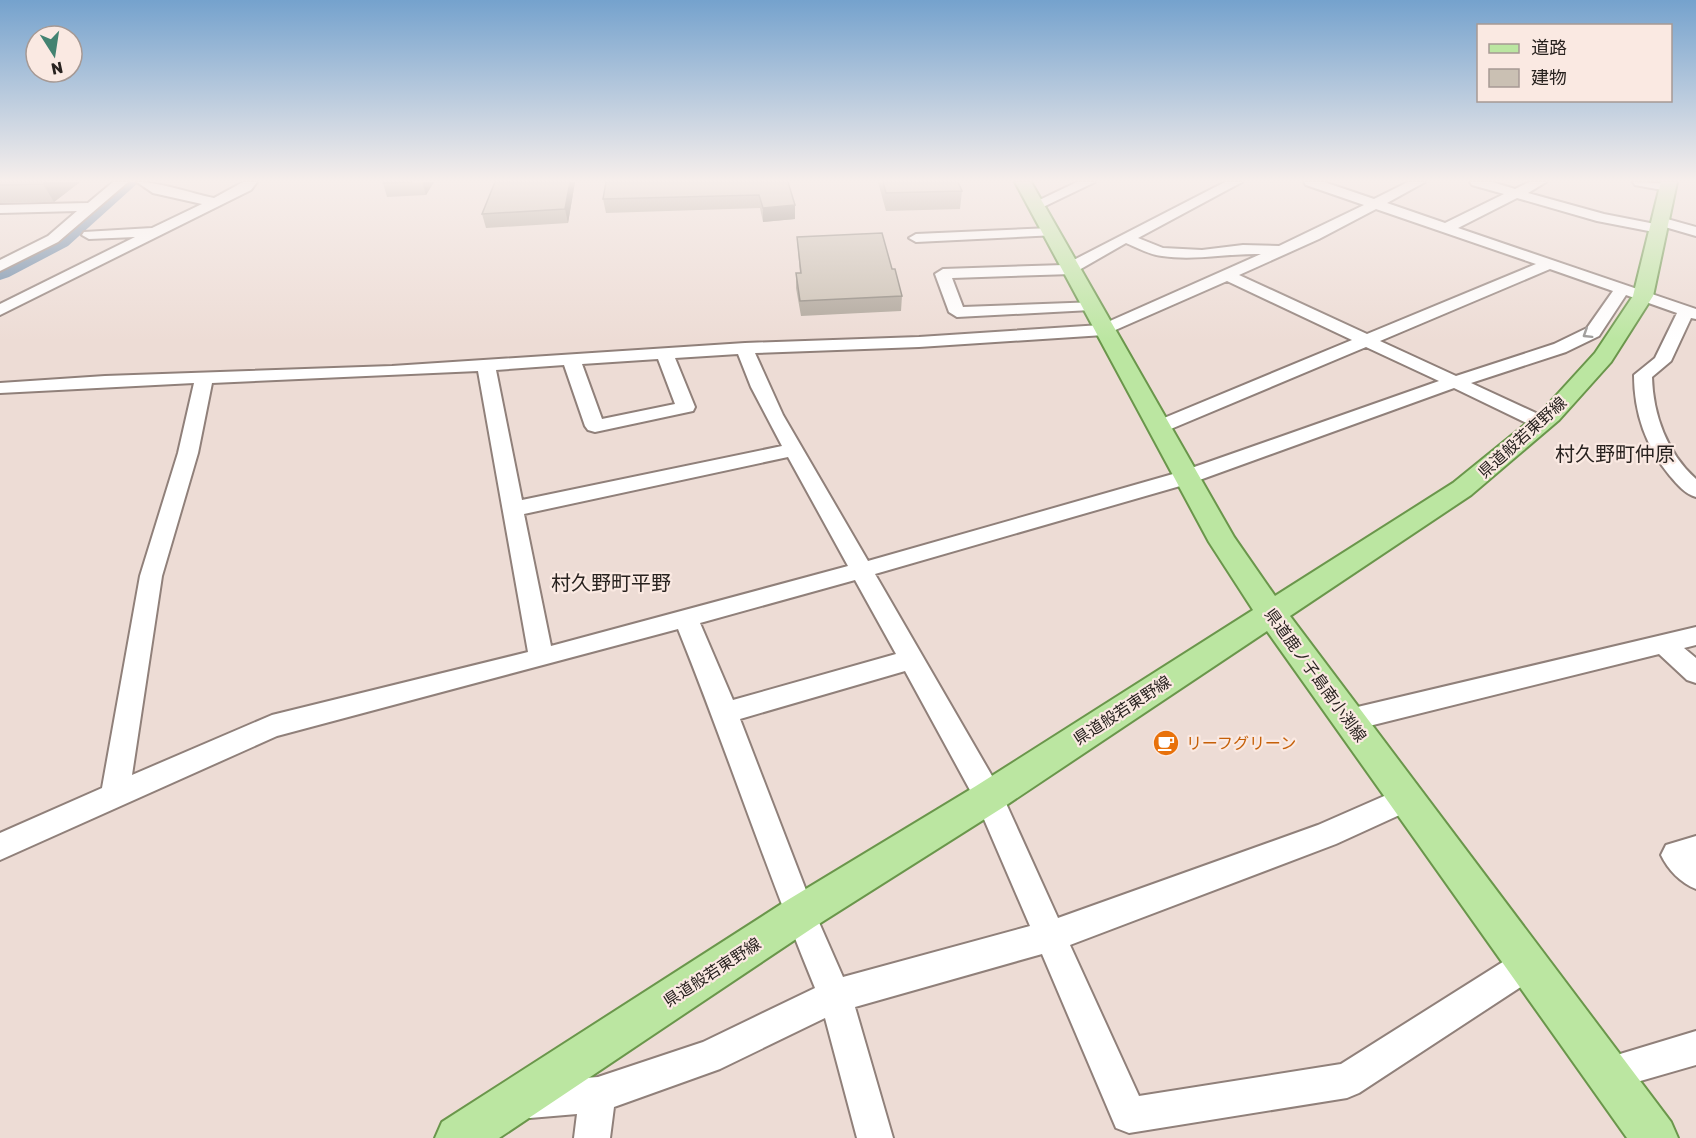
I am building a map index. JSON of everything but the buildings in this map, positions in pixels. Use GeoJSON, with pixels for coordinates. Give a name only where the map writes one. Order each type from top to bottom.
{"type":"FeatureCollection","features":[{"type":"Feature","properties":{"kind":"main road","name":"県道鹿ノ子島南小渕線"},"geometry":{"type":"LineString","coordinates":[[1053,235],[1223,542],[1270,613],[1656,1138]]}},
{"type":"Feature","properties":{"kind":"main road","name":"県道般若東野線"},"geometry":{"type":"LineString","coordinates":[[458,1138],[800,914],[989,797],[1462,489],[1542,423],[1603,357],[1633,292],[1655,235]]}},
{"type":"Feature","properties":{"kind":"street"},"geometry":{"type":"LineString","coordinates":[[0,266],[57,235]]}},
{"type":"Feature","properties":{"kind":"street"},"geometry":{"type":"LineString","coordinates":[[4,305],[149,235]]}},
{"type":"Feature","properties":{"kind":"street"},"geometry":{"type":"LineString","coordinates":[[916,238],[927,235]]}},
{"type":"Feature","properties":{"kind":"street"},"geometry":{"type":"LineString","coordinates":[[1098,317],[957,312],[943,274],[1071,268],[1132,235]]}},
{"type":"Feature","properties":{"kind":"street"},"geometry":{"type":"LineString","coordinates":[[0,388],[204,377],[392,371],[745,348],[919,342],[1098,317],[1227,275],[1314,235]]}},
{"type":"Feature","properties":{"kind":"street"},"geometry":{"type":"LineString","coordinates":[[1466,235],[1691,313],[1662,362],[1643,375],[1642,392],[1652,430],[1672,464],[1696,490]]}},
{"type":"Feature","properties":{"kind":"street"},"geometry":{"type":"LineString","coordinates":[[1126,238],[1161,252],[1202,254],[1243,249],[1284,250]]}},
{"type":"Feature","properties":{"kind":"street"},"geometry":{"type":"LineString","coordinates":[[0,248],[38,247]]}},
{"type":"Feature","properties":{"kind":"street"},"geometry":{"type":"LineString","coordinates":[[1159,427],[1549,264]]}},
{"type":"Feature","properties":{"kind":"street"},"geometry":{"type":"LineString","coordinates":[[1227,275],[1542,423]]}},
{"type":"Feature","properties":{"kind":"street"},"geometry":{"type":"LineString","coordinates":[[0,847],[272,726],[686,619],[1187,477],[1455,382],[1560,348],[1593,332],[1633,292]]}},
{"type":"Feature","properties":{"kind":"street"},"geometry":{"type":"LineString","coordinates":[[745,348],[760,387],[794,450],[989,797],[1130,1115],[1347,1081],[1528,964]]}},
{"type":"Feature","properties":{"kind":"street"},"geometry":{"type":"LineString","coordinates":[[571,360],[595,426],[686,407],[664,353]]}},
{"type":"Feature","properties":{"kind":"street"},"geometry":{"type":"LineString","coordinates":[[486,365],[541,658]]}},
{"type":"Feature","properties":{"kind":"street"},"geometry":{"type":"LineString","coordinates":[[115,796],[151,576],[188,453],[204,377]]}},
{"type":"Feature","properties":{"kind":"street"},"geometry":{"type":"LineString","coordinates":[[513,509],[794,450]]}},
{"type":"Feature","properties":{"kind":"street"},"geometry":{"type":"LineString","coordinates":[[686,619],[725,713],[800,914],[835,996],[875,1138]]}},
{"type":"Feature","properties":{"kind":"street"},"geometry":{"type":"LineString","coordinates":[[1349,720],[1696,636]]}},
{"type":"Feature","properties":{"kind":"street"},"geometry":{"type":"LineString","coordinates":[[1663,644],[1696,674]]}},
{"type":"Feature","properties":{"kind":"street"},"geometry":{"type":"LineString","coordinates":[[725,713],[912,659]]}},
{"type":"Feature","properties":{"kind":"street"},"geometry":{"type":"LineString","coordinates":[[515,1101],[598,1095],[708,1057],[835,996],[1050,936],[1326,835],[1407,798]]}},
{"type":"Feature","properties":{"kind":"street"},"geometry":{"type":"LineString","coordinates":[[1696,849],[1676,855],[1696,875]]}},
{"type":"Feature","properties":{"kind":"street"},"geometry":{"type":"LineString","coordinates":[[1609,1073],[1696,1048]]}},
{"type":"Feature","properties":{"kind":"street"},"geometry":{"type":"LineString","coordinates":[[592,1138],[598,1095]]}},
{"type":"Feature","properties":{"kind":"waterway"},"geometry":{"type":"LineString","coordinates":[[0,272],[66,235]]}},
{"type":"Feature","properties":{"kind":"place","name":"リーフグリーン"},"geometry":{"type":"Point","coordinates":[1166,743]}},
{"type":"Feature","properties":{"kind":"district","name":"村久野町仲原"},"geometry":{"type":"Point","coordinates":[1615,454]}},
{"type":"Feature","properties":{"kind":"district","name":"村久野町平野"},"geometry":{"type":"Point","coordinates":[611,583]}}]}
